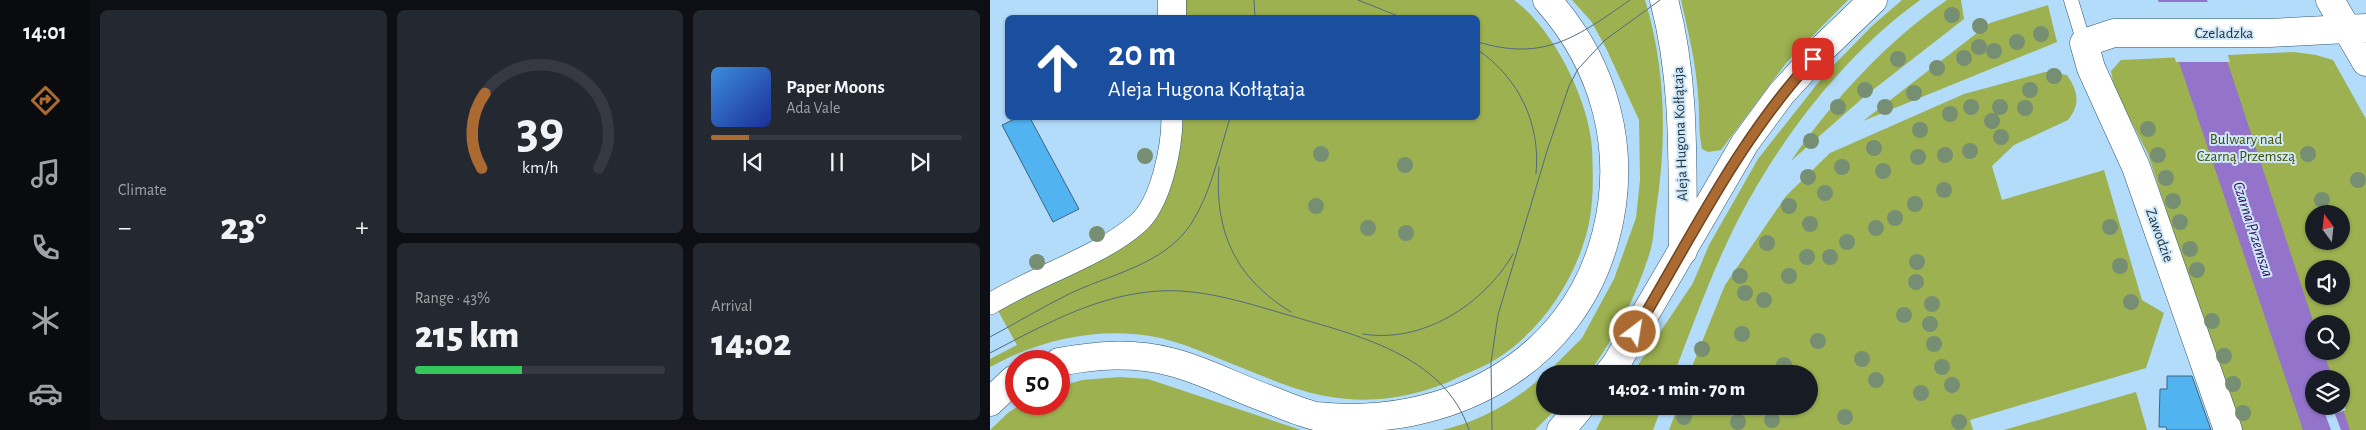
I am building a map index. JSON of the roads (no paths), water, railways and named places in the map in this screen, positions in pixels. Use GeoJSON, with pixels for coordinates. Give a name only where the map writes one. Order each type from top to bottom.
{"type":"FeatureCollection","features":[{"type":"Feature","properties":{"kind":"main road"},"geometry":{"type":"LineString","coordinates":[[1172,0],[1172,15]]}},
{"type":"Feature","properties":{"kind":"main road"},"geometry":{"type":"LineString","coordinates":[[1070,361],[1112,355],[1135,356],[1172,362],[1314,416],[1362,422],[1409,419],[1457,406],[1491,390],[1520,369],[1560,332],[1592,277],[1609,225],[1616,180],[1611,124],[1597,78],[1583,50],[1547,0]]}},
{"type":"Feature","properties":{"kind":"main road","name":"Aleja Hugona Kołłątaja"},"geometry":{"type":"LineString","coordinates":[[1664,0],[1678,63],[1682,128],[1682,252]]}},
{"type":"Feature","properties":{"kind":"main road","name":"Aleja Hugona Kołłątaja"},"geometry":{"type":"LineString","coordinates":[[1682,252],[1745,143],[1782,94],[1823,48],[1873,0]]}},
{"type":"Feature","properties":{"kind":"main road"},"geometry":{"type":"LineString","coordinates":[[2330,0],[2356,29],[2366,62]]}},
{"type":"Feature","properties":{"kind":"main road","name":"Czeladzka"},"geometry":{"type":"LineString","coordinates":[[2084,43],[2114,33],[2269,33],[2356,29]]}},
{"type":"Feature","properties":{"kind":"main road","name":"Zawodzie"},"geometry":{"type":"LineString","coordinates":[[2084,43],[2091,68],[2136,167],[2228,430]]}},
{"type":"Feature","properties":{"kind":"main road"},"geometry":{"type":"LineString","coordinates":[[1615,365],[1682,252]]}},
{"type":"Feature","properties":{"kind":"main road"},"geometry":{"type":"LineString","coordinates":[[990,402],[1005,384]]}},
{"type":"Feature","properties":{"kind":"main road"},"geometry":{"type":"LineString","coordinates":[[1561,430],[1574,415]]}},
{"type":"Feature","properties":{"kind":"street"},"geometry":{"type":"LineString","coordinates":[[990,304],[1112,241],[1138,224],[1153,204],[1168,151],[1172,120]]}},
{"type":"Feature","properties":{"kind":"lane"},"geometry":{"type":"LineString","coordinates":[[2071,0],[2084,43]]}},
{"type":"Feature","properties":{"kind":"water","name":"Czarna Przemsza"},"geometry":{"type":"Polygon","coordinates":[[[2158,0],[2207,0],[2305,297],[2305,305],[2308,305],[2311,315],[2305,315],[2305,360],[2326,360],[2330,370],[2305,370],[2305,415],[2345,415],[2350,430],[2303,430],[2158,0]]]}},
{"type":"Feature","properties":{"kind":"tram line"},"geometry":{"type":"LineString","coordinates":[[1254,0],[1255,15]]}},
{"type":"Feature","properties":{"kind":"tram line"},"geometry":{"type":"LineString","coordinates":[[1358,0],[1396,15]]}},
{"type":"Feature","properties":{"kind":"tram line"},"geometry":{"type":"LineString","coordinates":[[1480,42],[1522,49],[1541,47],[1559,42],[1593,25],[1630,0]]}},
{"type":"Feature","properties":{"kind":"tram line"},"geometry":{"type":"LineString","coordinates":[[1492,430],[1491,362],[1498,315],[1547,151],[1569,86],[1578,69],[1605,40],[1660,0]]}},
{"type":"Feature","properties":{"kind":"tram line"},"geometry":{"type":"LineString","coordinates":[[1480,52],[1505,74],[1516,88],[1524,104],[1531,120],[1535,137],[1537,155],[1536,174]]}},
{"type":"Feature","properties":{"kind":"tram line"},"geometry":{"type":"LineString","coordinates":[[990,337],[1067,295],[1134,267],[1166,250],[1191,224],[1198,212],[1214,173],[1229,120]]}},
{"type":"Feature","properties":{"kind":"tram line"},"geometry":{"type":"LineString","coordinates":[[1219,167],[1218,190],[1220,212],[1232,251],[1242,268],[1255,284],[1291,312]]}},
{"type":"Feature","properties":{"kind":"tram line"},"geometry":{"type":"LineString","coordinates":[[1363,334],[1408,333],[1450,316],[1469,304],[1486,289],[1513,254]]}},
{"type":"Feature","properties":{"kind":"tram line"},"geometry":{"type":"LineString","coordinates":[[990,353],[1066,315],[1106,300],[1148,292],[1184,291],[1202,293],[1254,305],[1341,331],[1368,340],[1394,352],[1418,365],[1440,383],[1457,404],[1469,430]]}},
{"type":"Feature","properties":{"kind":"park label","name":"Bulwary nad Czarną Przemszą"},"geometry":{"type":"Point","coordinates":[2246,148]}}]}
